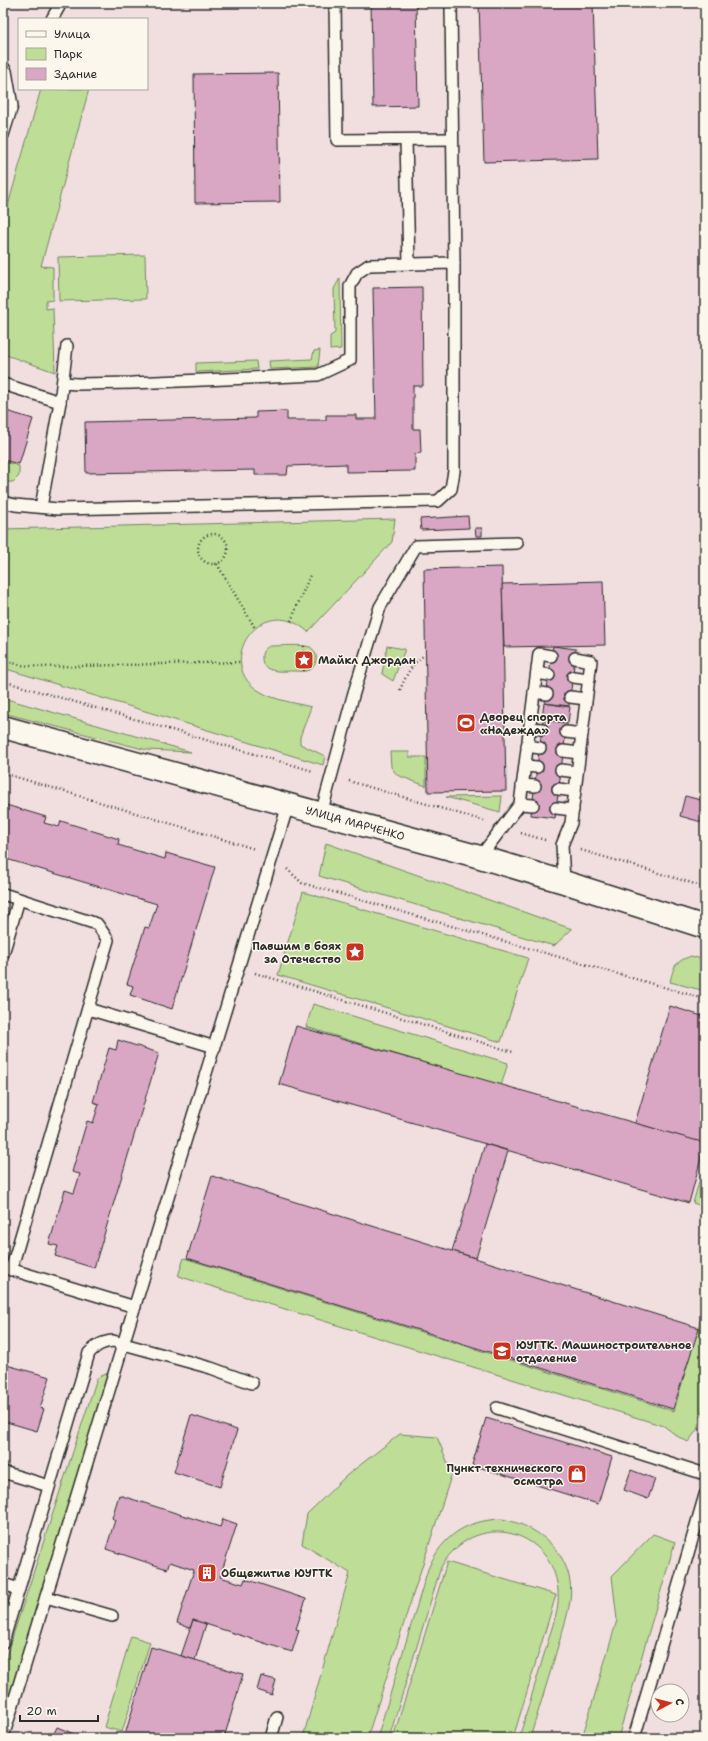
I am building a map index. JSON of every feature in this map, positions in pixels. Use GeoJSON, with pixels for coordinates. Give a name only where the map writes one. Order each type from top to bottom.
{"type":"FeatureCollection","features":[{"type":"Feature","properties":{"kind":"street","name":"УЛИЦА МАРЧЕНКО"},"geometry":{"type":"LineString","coordinates":[[3,727],[480,857],[705,927]]}},
{"type":"Feature","properties":{"kind":"lane"},"geometry":{"type":"LineString","coordinates":[[53,18],[61,3]]}},
{"type":"Feature","properties":{"kind":"lane"},"geometry":{"type":"LineString","coordinates":[[335,3],[337,140],[452,139]]}},
{"type":"Feature","properties":{"kind":"lane"},"geometry":{"type":"LineString","coordinates":[[3,502],[15,505],[58,509],[438,501],[451,489],[454,471],[454,263],[451,3]]}},
{"type":"Feature","properties":{"kind":"lane"},"geometry":{"type":"LineString","coordinates":[[3,67],[6,71],[12,106],[3,135]]}},
{"type":"Feature","properties":{"kind":"lane"},"geometry":{"type":"LineString","coordinates":[[406,140],[409,264]]}},
{"type":"Feature","properties":{"kind":"lane"},"geometry":{"type":"LineString","coordinates":[[63,383],[132,383],[318,375],[350,360],[350,286],[357,273],[369,265],[454,263]]}},
{"type":"Feature","properties":{"kind":"lane"},"geometry":{"type":"LineString","coordinates":[[41,508],[60,402],[67,346]]}},
{"type":"Feature","properties":{"kind":"lane"},"geometry":{"type":"LineString","coordinates":[[3,384],[60,402]]}},
{"type":"Feature","properties":{"kind":"lane"},"geometry":{"type":"LineString","coordinates":[[321,814],[380,607],[416,546],[517,543]]}},
{"type":"Feature","properties":{"kind":"lane"},"geometry":{"type":"LineString","coordinates":[[480,857],[520,804],[539,654],[551,656]]}},
{"type":"Feature","properties":{"kind":"lane"},"geometry":{"type":"LineString","coordinates":[[564,882],[562,845],[571,823],[591,660],[575,658]]}},
{"type":"Feature","properties":{"kind":"lane"},"geometry":{"type":"LineString","coordinates":[[536,673],[549,675]]}},
{"type":"Feature","properties":{"kind":"lane"},"geometry":{"type":"LineString","coordinates":[[573,677],[589,680]]}},
{"type":"Feature","properties":{"kind":"lane"},"geometry":{"type":"LineString","coordinates":[[534,692],[546,694]]}},
{"type":"Feature","properties":{"kind":"lane"},"geometry":{"type":"LineString","coordinates":[[570,697],[586,699]]}},
{"type":"Feature","properties":{"kind":"lane"},"geometry":{"type":"LineString","coordinates":[[530,728],[542,729]]}},
{"type":"Feature","properties":{"kind":"lane"},"geometry":{"type":"LineString","coordinates":[[566,732],[582,734]]}},
{"type":"Feature","properties":{"kind":"lane"},"geometry":{"type":"LineString","coordinates":[[527,746],[540,748]]}},
{"type":"Feature","properties":{"kind":"lane"},"geometry":{"type":"LineString","coordinates":[[563,751],[580,753]]}},
{"type":"Feature","properties":{"kind":"lane"},"geometry":{"type":"LineString","coordinates":[[525,766],[537,767]]}},
{"type":"Feature","properties":{"kind":"lane"},"geometry":{"type":"LineString","coordinates":[[561,770],[577,772]]}},
{"type":"Feature","properties":{"kind":"lane"},"geometry":{"type":"LineString","coordinates":[[522,785],[535,786]]}},
{"type":"Feature","properties":{"kind":"lane"},"geometry":{"type":"LineString","coordinates":[[558,789],[575,791]]}},
{"type":"Feature","properties":{"kind":"lane"},"geometry":{"type":"LineString","coordinates":[[520,804],[533,805]]}},
{"type":"Feature","properties":{"kind":"lane"},"geometry":{"type":"LineString","coordinates":[[3,1737],[288,805]]}},
{"type":"Feature","properties":{"kind":"lane"},"geometry":{"type":"LineString","coordinates":[[556,808],[573,810]]}},
{"type":"Feature","properties":{"kind":"lane"},"geometry":{"type":"LineString","coordinates":[[3,894],[97,924],[108,940],[7,1268],[135,1307]]}},
{"type":"Feature","properties":{"kind":"lane"},"geometry":{"type":"LineString","coordinates":[[3,954],[19,899]]}},
{"type":"Feature","properties":{"kind":"lane"},"geometry":{"type":"LineString","coordinates":[[88,1009],[215,1047]]}},
{"type":"Feature","properties":{"kind":"lane"},"geometry":{"type":"LineString","coordinates":[[3,1642],[89,1353],[97,1345],[103,1342],[113,1341],[211,1368],[252,1383]]}},
{"type":"Feature","properties":{"kind":"lane"},"geometry":{"type":"LineString","coordinates":[[497,1408],[705,1474]]}},
{"type":"Feature","properties":{"kind":"lane"},"geometry":{"type":"LineString","coordinates":[[3,1472],[50,1486]]}},
{"type":"Feature","properties":{"kind":"lane"},"geometry":{"type":"LineString","coordinates":[[634,1738],[705,1495]]}},
{"type":"Feature","properties":{"kind":"lane"},"geometry":{"type":"LineString","coordinates":[[3,1584],[19,1589]]}},
{"type":"Feature","properties":{"kind":"lane"},"geometry":{"type":"LineString","coordinates":[[46,1597],[112,1616]]}},
{"type":"Feature","properties":{"kind":"lane"},"geometry":{"type":"LineString","coordinates":[[271,1738],[277,1717]]}},
{"type":"Feature","properties":{"kind":"path"},"geometry":{"type":"LineString","coordinates":[[209,535],[219,535],[226,542],[228,547],[226,557],[217,564],[209,564],[205,562],[199,554],[199,544],[201,540],[209,535]]}},
{"type":"Feature","properties":{"kind":"path"},"geometry":{"type":"LineString","coordinates":[[217,564],[255,628]]}},
{"type":"Feature","properties":{"kind":"path"},"geometry":{"type":"LineString","coordinates":[[291,621],[310,575]]}},
{"type":"Feature","properties":{"kind":"path"},"geometry":{"type":"LineString","coordinates":[[304,646],[304,671]]}},
{"type":"Feature","properties":{"kind":"path"},"geometry":{"type":"LineString","coordinates":[[400,690],[411,667],[418,659],[425,655]]}},
{"type":"Feature","properties":{"kind":"path"},"geometry":{"type":"LineString","coordinates":[[3,660],[20,665],[41,667],[241,662]]}},
{"type":"Feature","properties":{"kind":"path"},"geometry":{"type":"LineString","coordinates":[[3,681],[332,776],[705,887]]}},
{"type":"Feature","properties":{"kind":"path"},"geometry":{"type":"LineString","coordinates":[[3,773],[240,844]]}},
{"type":"Feature","properties":{"kind":"path"},"geometry":{"type":"LineString","coordinates":[[302,883],[705,999]]}},
{"type":"Feature","properties":{"kind":"path"},"geometry":{"type":"LineString","coordinates":[[239,968],[513,1052]]}},
{"type":"Feature","properties":{"kind":"green space"},"geometry":{"type":"Polygon","coordinates":[[[41,90],[89,90],[41,266],[53,267],[53,300],[46,301],[46,309],[53,308],[55,372],[3,354],[3,223],[41,90]]]}},
{"type":"Feature","properties":{"kind":"green space"},"geometry":{"type":"Polygon","coordinates":[[[145,255],[146,299],[59,301],[58,257],[145,255]]]}},
{"type":"Feature","properties":{"kind":"green space"},"geometry":{"type":"Polygon","coordinates":[[[340,278],[341,349],[330,350],[330,336],[335,333],[334,289],[340,278]]]}},
{"type":"Feature","properties":{"kind":"green space"},"geometry":{"type":"Polygon","coordinates":[[[320,350],[318,367],[270,369],[269,361],[312,359],[314,351],[320,350]]]}},
{"type":"Feature","properties":{"kind":"green space"},"geometry":{"type":"Polygon","coordinates":[[[256,361],[257,369],[196,372],[196,363],[256,361]]]}},
{"type":"Feature","properties":{"kind":"green space"},"geometry":{"type":"Polygon","coordinates":[[[3,461],[19,466],[19,476],[13,482],[3,482],[3,461]]]}},
{"type":"Feature","properties":{"kind":"green space"},"geometry":{"type":"Polygon","coordinates":[[[395,519],[392,542],[308,632],[291,621],[274,619],[260,625],[248,636],[242,650],[241,665],[247,680],[261,692],[279,699],[311,707],[300,737],[300,744],[325,756],[323,765],[3,668],[3,529],[395,519]]]}},
{"type":"Feature","properties":{"kind":"green space"},"geometry":{"type":"Polygon","coordinates":[[[296,645],[310,647],[315,652],[316,662],[312,668],[306,671],[279,671],[269,669],[265,667],[263,663],[262,654],[266,648],[270,646],[296,645]]]}},
{"type":"Feature","properties":{"kind":"green space"},"geometry":{"type":"Polygon","coordinates":[[[387,646],[405,649],[393,681],[382,674],[387,646]]]}},
{"type":"Feature","properties":{"kind":"green space"},"geometry":{"type":"Polygon","coordinates":[[[3,698],[191,752],[147,750],[3,713],[3,698]]]}},
{"type":"Feature","properties":{"kind":"green space"},"geometry":{"type":"Polygon","coordinates":[[[390,752],[409,752],[409,757],[426,757],[426,786],[397,775],[391,767],[390,752]]]}},
{"type":"Feature","properties":{"kind":"green space"},"geometry":{"type":"Polygon","coordinates":[[[502,796],[500,812],[446,797],[502,796]]]}},
{"type":"Feature","properties":{"kind":"green space"},"geometry":{"type":"Polygon","coordinates":[[[326,843],[572,929],[554,946],[319,876],[326,843]]]}},
{"type":"Feature","properties":{"kind":"green space"},"geometry":{"type":"Polygon","coordinates":[[[303,892],[528,958],[501,1042],[278,975],[303,892]]]}},
{"type":"Feature","properties":{"kind":"green space"},"geometry":{"type":"Polygon","coordinates":[[[691,956],[705,960],[705,991],[670,982],[674,968],[678,962],[691,956]]]}},
{"type":"Feature","properties":{"kind":"green space"},"geometry":{"type":"Polygon","coordinates":[[[313,1004],[508,1063],[501,1086],[306,1027],[313,1004]]]}},
{"type":"Feature","properties":{"kind":"green space"},"geometry":{"type":"Polygon","coordinates":[[[705,1161],[705,1207],[693,1203],[705,1161]]]}},
{"type":"Feature","properties":{"kind":"green space"},"geometry":{"type":"Polygon","coordinates":[[[184,1258],[674,1411],[705,1304],[705,1403],[697,1430],[688,1442],[664,1426],[178,1276],[184,1258]]]}},
{"type":"Feature","properties":{"kind":"green space"},"geometry":{"type":"Polygon","coordinates":[[[117,1369],[3,1723],[3,1666],[97,1378],[117,1369]]]}},
{"type":"Feature","properties":{"kind":"green space"},"geometry":{"type":"Polygon","coordinates":[[[400,1434],[437,1437],[452,1473],[367,1738],[305,1738],[303,1737],[350,1573],[302,1544],[307,1514],[346,1476],[400,1434]]]}},
{"type":"Feature","properties":{"kind":"green space"},"geometry":{"type":"Polygon","coordinates":[[[502,1519],[517,1523],[530,1529],[543,1537],[553,1546],[562,1558],[568,1571],[570,1585],[570,1601],[567,1616],[530,1738],[519,1738],[557,1611],[557,1585],[550,1563],[536,1546],[518,1536],[498,1532],[477,1535],[457,1547],[441,1567],[389,1738],[377,1738],[428,1569],[434,1557],[440,1547],[457,1532],[477,1523],[502,1519]]]}},
{"type":"Feature","properties":{"kind":"green space"},"geometry":{"type":"Polygon","coordinates":[[[653,1534],[675,1542],[618,1738],[582,1738],[617,1620],[612,1576],[653,1534]]]}},
{"type":"Feature","properties":{"kind":"green space"},"geometry":{"type":"Polygon","coordinates":[[[447,1562],[556,1595],[513,1738],[393,1738],[447,1562]]]}},
{"type":"Feature","properties":{"kind":"green space"},"geometry":{"type":"Polygon","coordinates":[[[131,1636],[150,1642],[122,1732],[104,1727],[131,1636]]]}},
{"type":"Feature","properties":{"kind":"building"},"geometry":{"type":"Polygon","coordinates":[[[371,3],[416,3],[418,106],[373,107],[371,3]]]}},
{"type":"Feature","properties":{"kind":"building"},"geometry":{"type":"Polygon","coordinates":[[[479,3],[593,3],[598,159],[484,162],[479,3]]]}},
{"type":"Feature","properties":{"kind":"building"},"geometry":{"type":"Polygon","coordinates":[[[278,73],[280,202],[195,203],[194,74],[278,73]]]}},
{"type":"Feature","properties":{"kind":"building"},"geometry":{"type":"Polygon","coordinates":[[[422,287],[423,386],[413,386],[413,429],[420,429],[421,453],[415,454],[415,471],[346,472],[346,464],[288,466],[287,475],[255,475],[255,470],[86,473],[85,422],[256,418],[256,412],[287,411],[287,420],[326,420],[326,415],[356,415],[356,419],[376,419],[373,288],[422,287]]]}},
{"type":"Feature","properties":{"kind":"building"},"geometry":{"type":"Polygon","coordinates":[[[3,410],[33,419],[19,464],[3,460],[3,410]]]}},
{"type":"Feature","properties":{"kind":"building"},"geometry":{"type":"Polygon","coordinates":[[[468,516],[469,528],[421,530],[420,519],[468,516]]]}},
{"type":"Feature","properties":{"kind":"building"},"geometry":{"type":"Polygon","coordinates":[[[475,528],[482,528],[482,536],[476,536],[475,528]]]}},
{"type":"Feature","properties":{"kind":"building","name":"Дворец спорта «Надежда»"},"geometry":{"type":"Polygon","coordinates":[[[502,567],[506,791],[428,792],[424,569],[502,567]]]}},
{"type":"Feature","properties":{"kind":"building"},"geometry":{"type":"Polygon","coordinates":[[[603,581],[605,645],[504,647],[502,584],[603,581]]]}},
{"type":"Feature","properties":{"kind":"building"},"geometry":{"type":"Polygon","coordinates":[[[553,646],[576,649],[569,706],[545,703],[553,646]]]}},
{"type":"Feature","properties":{"kind":"building"},"geometry":{"type":"Polygon","coordinates":[[[544,703],[570,707],[568,723],[542,719],[544,703]]]}},
{"type":"Feature","properties":{"kind":"building"},"geometry":{"type":"Polygon","coordinates":[[[543,720],[567,723],[555,818],[531,815],[543,720]]]}},
{"type":"Feature","properties":{"kind":"building"},"geometry":{"type":"Polygon","coordinates":[[[685,796],[705,801],[705,823],[680,816],[685,796]]]}},
{"type":"Feature","properties":{"kind":"building"},"geometry":{"type":"Polygon","coordinates":[[[3,804],[46,817],[44,823],[59,827],[61,821],[119,839],[118,845],[165,859],[166,853],[215,867],[172,1009],[130,995],[133,986],[127,984],[145,927],[149,928],[157,904],[3,858],[3,804]]]}},
{"type":"Feature","properties":{"kind":"building"},"geometry":{"type":"Polygon","coordinates":[[[670,1006],[705,1017],[705,1144],[635,1123],[670,1006]]]}},
{"type":"Feature","properties":{"kind":"building"},"geometry":{"type":"Polygon","coordinates":[[[296,1026],[705,1143],[689,1203],[279,1084],[296,1026]]]}},
{"type":"Feature","properties":{"kind":"building"},"geometry":{"type":"Polygon","coordinates":[[[118,1040],[159,1053],[94,1268],[55,1256],[58,1246],[49,1244],[65,1190],[74,1193],[80,1174],[72,1172],[87,1121],[93,1123],[99,1104],[93,1102],[109,1048],[116,1050],[118,1040]]]}},
{"type":"Feature","properties":{"kind":"building"},"geometry":{"type":"Polygon","coordinates":[[[485,1144],[508,1151],[476,1258],[452,1251],[485,1144]]]}},
{"type":"Feature","properties":{"kind":"building"},"geometry":{"type":"Polygon","coordinates":[[[212,1176],[699,1328],[673,1409],[187,1258],[212,1176]]]}},
{"type":"Feature","properties":{"kind":"building"},"geometry":{"type":"Polygon","coordinates":[[[3,1364],[50,1377],[40,1408],[44,1409],[37,1431],[3,1421],[3,1364]]]}},
{"type":"Feature","properties":{"kind":"building"},"geometry":{"type":"Polygon","coordinates":[[[191,1415],[237,1430],[220,1487],[174,1472],[191,1415]]]}},
{"type":"Feature","properties":{"kind":"building"},"geometry":{"type":"Polygon","coordinates":[[[486,1418],[612,1457],[598,1504],[472,1465],[486,1418]]]}},
{"type":"Feature","properties":{"kind":"building"},"geometry":{"type":"Polygon","coordinates":[[[631,1470],[655,1479],[648,1499],[624,1490],[631,1470]]]}},
{"type":"Feature","properties":{"kind":"building","name":"Общежитие ЮУГТК"},"geometry":{"type":"Polygon","coordinates":[[[119,1495],[220,1527],[223,1519],[237,1524],[220,1577],[243,1584],[245,1579],[306,1599],[296,1629],[299,1630],[292,1652],[193,1620],[190,1628],[177,1623],[194,1570],[170,1562],[167,1569],[106,1549],[115,1520],[112,1518],[119,1495]]]}},
{"type":"Feature","properties":{"kind":"building"},"geometry":{"type":"Polygon","coordinates":[[[193,1620],[206,1624],[195,1660],[181,1656],[193,1620]]]}},
{"type":"Feature","properties":{"kind":"building"},"geometry":{"type":"Polygon","coordinates":[[[151,1647],[243,1674],[224,1738],[124,1738],[151,1647]]]}},
{"type":"Feature","properties":{"kind":"building"},"geometry":{"type":"Polygon","coordinates":[[[261,1676],[276,1680],[272,1695],[257,1690],[261,1676]]]}},
{"type":"Feature","properties":{"kind":"building"},"geometry":{"type":"Polygon","coordinates":[[[57,1727],[84,1738],[52,1738],[57,1727]]]}},
{"type":"Feature","properties":{"kind":"place","name":"Майкл Джордан"},"geometry":{"type":"Point","coordinates":[304,660]}},
{"type":"Feature","properties":{"kind":"place","name":"Дворец спорта «Надежда»"},"geometry":{"type":"Point","coordinates":[466,723]}},
{"type":"Feature","properties":{"kind":"place","name":"Павшим в боях за Отечество"},"geometry":{"type":"Point","coordinates":[355,952]}},
{"type":"Feature","properties":{"kind":"place","name":"ЮУГТК. Машиностроительное отделение"},"geometry":{"type":"Point","coordinates":[502,1351]}},
{"type":"Feature","properties":{"kind":"place","name":"Пункт технического осмотра"},"geometry":{"type":"Point","coordinates":[577,1474]}},
{"type":"Feature","properties":{"kind":"place","name":"Общежитие ЮУГТК"},"geometry":{"type":"Point","coordinates":[207,1573]}}]}
